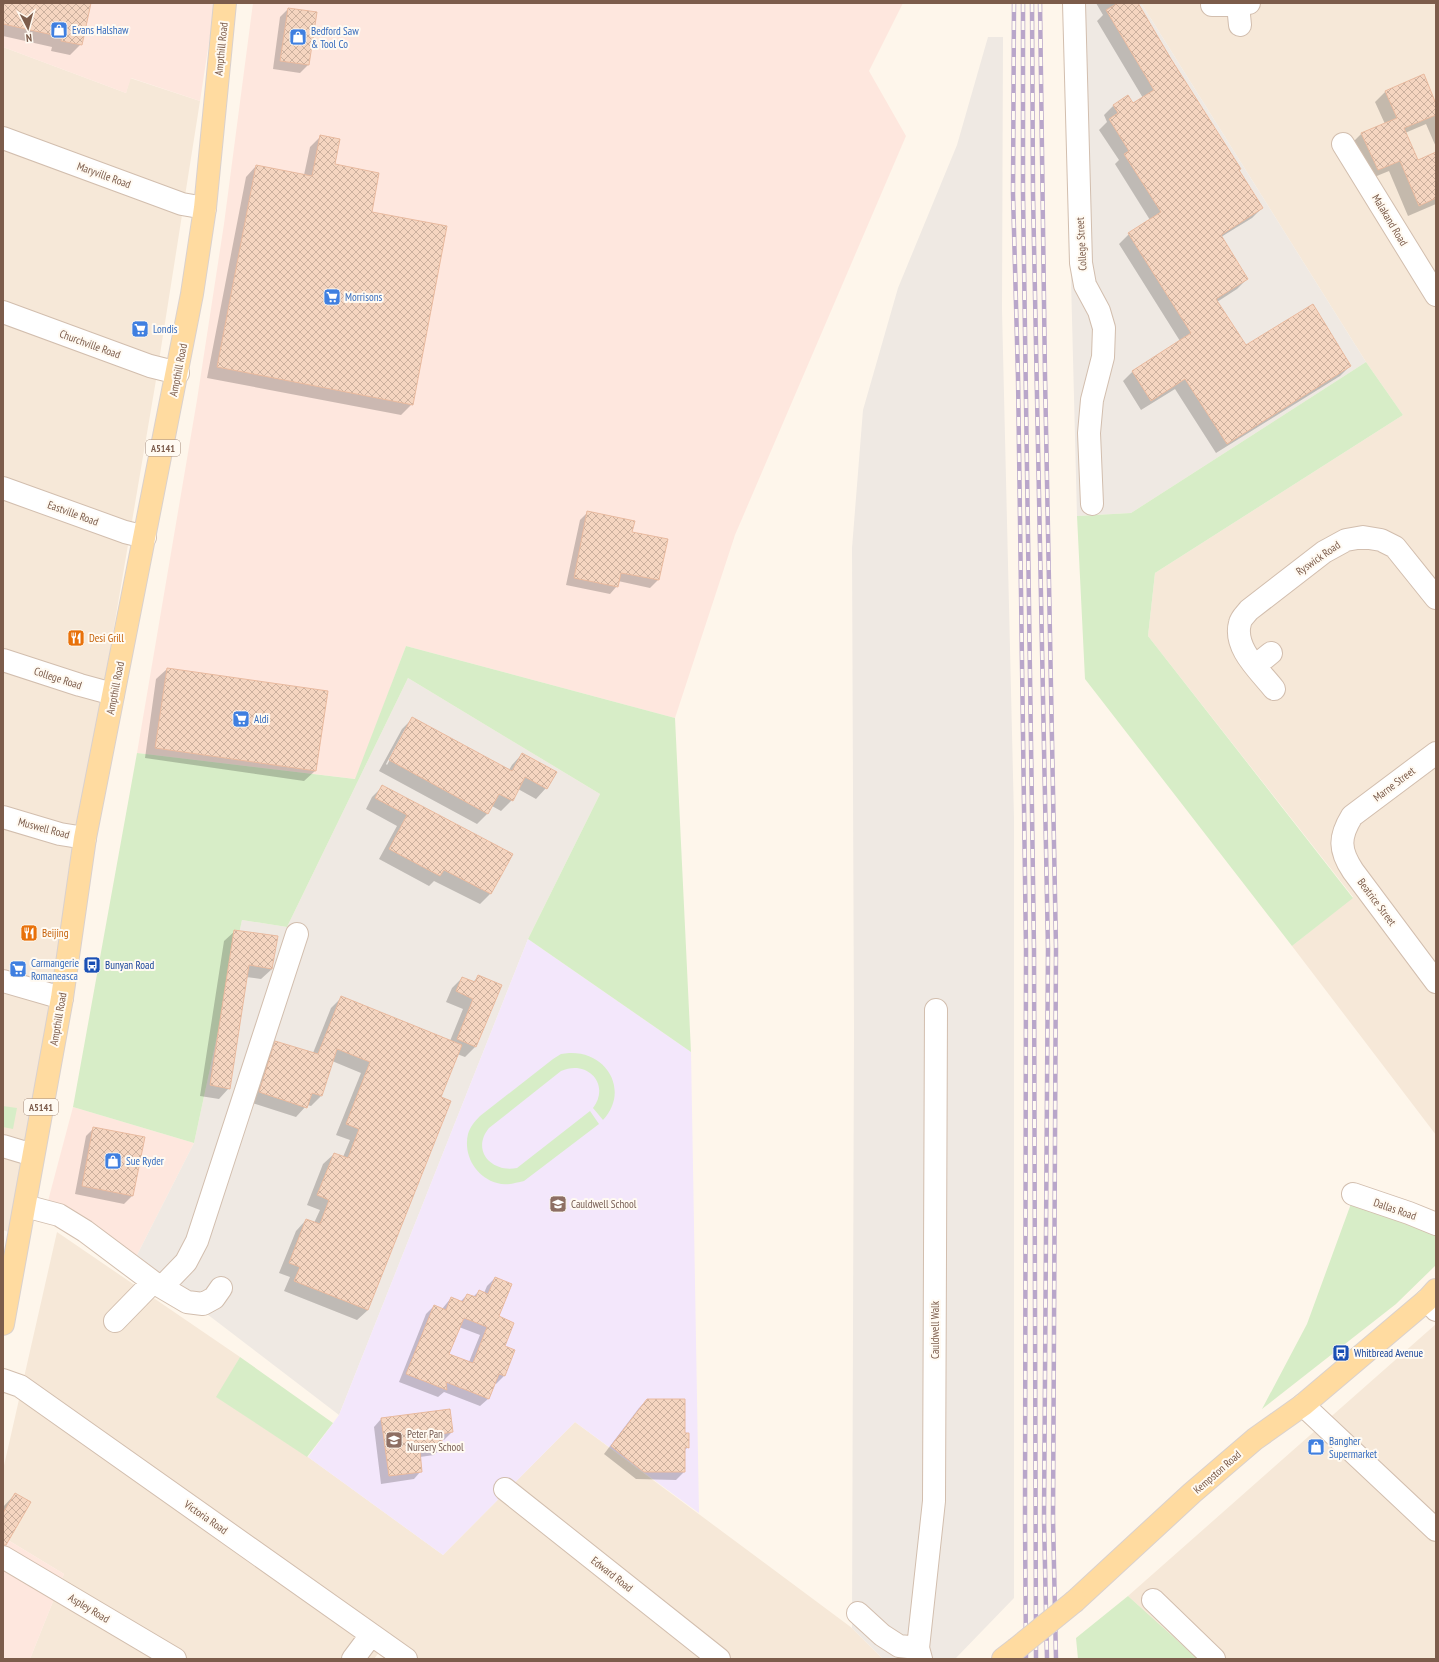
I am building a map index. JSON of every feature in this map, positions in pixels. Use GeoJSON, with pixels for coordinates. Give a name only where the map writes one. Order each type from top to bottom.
{"type":"FeatureCollection","features":[{"type":"Feature","properties":{"kind":"main road","name":"Ampthill Road"},"geometry":{"type":"LineString","coordinates":[[3,1324],[62,998],[85,838],[178,373],[206,208],[225,3]]}},
{"type":"Feature","properties":{"kind":"main road","name":"Kempston Road"},"geometry":{"type":"LineString","coordinates":[[1010,1654],[1075,1601],[1192,1493],[1255,1439],[1303,1405],[1433,1300]]}},
{"type":"Feature","properties":{"kind":"street","name":"College Street"},"geometry":{"type":"LineString","coordinates":[[1074,3],[1081,263],[1085,286],[1099,311],[1104,328],[1104,357],[1092,400],[1090,433],[1092,504]]}},
{"type":"Feature","properties":{"kind":"street"},"geometry":{"type":"LineString","coordinates":[[1212,5],[1242,11]]}},
{"type":"Feature","properties":{"kind":"street","name":"Maryville Road"},"geometry":{"type":"LineString","coordinates":[[3,138],[182,204],[206,208]]}},
{"type":"Feature","properties":{"kind":"street","name":"Malakand Road"},"geometry":{"type":"LineString","coordinates":[[1343,144],[1436,295]]}},
{"type":"Feature","properties":{"kind":"street","name":"Churchville Road"},"geometry":{"type":"LineString","coordinates":[[3,312],[150,366],[178,373]]}},
{"type":"Feature","properties":{"kind":"street","name":"Eastville Road"},"geometry":{"type":"LineString","coordinates":[[3,488],[125,532],[144,537]]}},
{"type":"Feature","properties":{"kind":"street","name":"Ryswick Road"},"geometry":{"type":"LineString","coordinates":[[1274,689],[1263,659],[1243,650],[1239,634],[1240,622],[1248,610],[1324,552],[1346,540],[1363,537],[1381,540],[1395,547],[1436,598]]}},
{"type":"Feature","properties":{"kind":"street","name":"College Road"},"geometry":{"type":"LineString","coordinates":[[3,660],[80,686],[113,694]]}},
{"type":"Feature","properties":{"kind":"street","name":"Marne Street"},"geometry":{"type":"LineString","coordinates":[[1352,816],[1436,753]]}},
{"type":"Feature","properties":{"kind":"street","name":"Beatrice Street"},"geometry":{"type":"LineString","coordinates":[[1352,816],[1344,828],[1342,846],[1346,859],[1436,982]]}},
{"type":"Feature","properties":{"kind":"street","name":"Muswell Road"},"geometry":{"type":"LineString","coordinates":[[3,817],[60,834],[85,838]]}},
{"type":"Feature","properties":{"kind":"street"},"geometry":{"type":"LineString","coordinates":[[115,1321],[186,1262],[197,1241],[297,934]]}},
{"type":"Feature","properties":{"kind":"street"},"geometry":{"type":"LineString","coordinates":[[3,981],[62,998]]}},
{"type":"Feature","properties":{"kind":"street","name":"Cauldwell Walk"},"geometry":{"type":"LineString","coordinates":[[858,1613],[882,1635],[899,1646],[920,1654],[934,1501],[936,1010]]}},
{"type":"Feature","properties":{"kind":"street"},"geometry":{"type":"LineString","coordinates":[[3,1146],[33,1155]]}},
{"type":"Feature","properties":{"kind":"street","name":"Dallas Road"},"geometry":{"type":"LineString","coordinates":[[1353,1194],[1409,1212],[1436,1224]]}},
{"type":"Feature","properties":{"kind":"street"},"geometry":{"type":"LineString","coordinates":[[25,1206],[59,1215],[85,1231],[158,1285],[187,1302],[203,1304],[214,1298],[221,1288]]}},
{"type":"Feature","properties":{"kind":"street","name":"Victoria Road"},"geometry":{"type":"LineString","coordinates":[[3,1380],[20,1386],[406,1659]]}},
{"type":"Feature","properties":{"kind":"street"},"geometry":{"type":"LineString","coordinates":[[1303,1405],[1436,1530]]}},
{"type":"Feature","properties":{"kind":"street","name":"Edward Road"},"geometry":{"type":"LineString","coordinates":[[505,1489],[719,1659]]}},
{"type":"Feature","properties":{"kind":"street","name":"Aspley Road"},"geometry":{"type":"LineString","coordinates":[[3,1557],[175,1659]]}},
{"type":"Feature","properties":{"kind":"street"},"geometry":{"type":"LineString","coordinates":[[1153,1600],[1214,1659]]}},
{"type":"Feature","properties":{"kind":"street"},"geometry":{"type":"LineString","coordinates":[[353,1659],[372,1635]]}},
{"type":"Feature","properties":{"kind":"shaded area"},"geometry":{"type":"Polygon","coordinates":[[[3,3],[215,3],[200,101],[131,78],[126,93],[3,47],[3,3]]]}},
{"type":"Feature","properties":{"kind":"shaded area"},"geometry":{"type":"Polygon","coordinates":[[[253,3],[903,3],[869,71],[906,136],[735,535],[675,718],[406,646],[356,779],[137,753],[197,400],[224,224],[253,3]]]}},
{"type":"Feature","properties":{"kind":"shaded area"},"geometry":{"type":"Polygon","coordinates":[[[1064,3],[1141,3],[1366,362],[1131,513],[1077,516],[1064,3]]]}},
{"type":"Feature","properties":{"kind":"shaded area"},"geometry":{"type":"Polygon","coordinates":[[[1141,3],[1436,3],[1436,1135],[1292,946],[1353,897],[1148,636],[1155,573],[1403,415],[1366,362],[1141,3]]]}},
{"type":"Feature","properties":{"kind":"shaded area"},"geometry":{"type":"Polygon","coordinates":[[[988,37],[1003,37],[1002,310],[1014,818],[1014,1598],[955,1659],[883,1659],[852,1628],[854,1029],[852,548],[863,410],[898,288],[957,145],[988,37]]]}},
{"type":"Feature","properties":{"kind":"shaded area"},"geometry":{"type":"Polygon","coordinates":[[[3,47],[126,93],[130,78],[200,101],[155,386],[11,1233],[3,1230],[3,47]]]}},
{"type":"Feature","properties":{"kind":"shaded area"},"geometry":{"type":"Polygon","coordinates":[[[408,678],[600,794],[528,939],[339,1415],[135,1259],[194,1143],[242,920],[287,927],[408,678]]]}},
{"type":"Feature","properties":{"kind":"shaded area","name":"Cauldwell School"},"geometry":{"type":"Polygon","coordinates":[[[528,939],[691,1052],[699,1513],[575,1422],[443,1555],[308,1457],[339,1415],[528,939]]]}},
{"type":"Feature","properties":{"kind":"shaded area"},"geometry":{"type":"Polygon","coordinates":[[[73,1107],[194,1143],[135,1259],[48,1201],[73,1107]]]}},
{"type":"Feature","properties":{"kind":"shaded area"},"geometry":{"type":"Polygon","coordinates":[[[57,1232],[240,1357],[217,1397],[308,1457],[443,1555],[575,1422],[852,1628],[883,1659],[391,1659],[380,1651],[374,1659],[30,1659],[64,1574],[3,1537],[3,1470],[57,1232]]]}},
{"type":"Feature","properties":{"kind":"shaded area"},"geometry":{"type":"Polygon","coordinates":[[[1436,1324],[1436,1659],[1198,1659],[1128,1596],[1436,1324]]]}},
{"type":"Feature","properties":{"kind":"shaded area"},"geometry":{"type":"Polygon","coordinates":[[[3,1537],[64,1574],[30,1659],[3,1659],[3,1537]]]}},
{"type":"Feature","properties":{"kind":"green space"},"geometry":{"type":"Polygon","coordinates":[[[1366,362],[1403,415],[1155,573],[1148,636],[1353,898],[1292,946],[1085,679],[1077,516],[1131,513],[1366,362]]]}},
{"type":"Feature","properties":{"kind":"green space"},"geometry":{"type":"Polygon","coordinates":[[[406,646],[675,718],[691,1052],[528,939],[600,794],[408,678],[287,927],[242,920],[194,1143],[73,1107],[137,753],[355,779],[406,646]]]}},
{"type":"Feature","properties":{"kind":"green space"},"geometry":{"type":"Polygon","coordinates":[[[561,1054],[582,1054],[594,1059],[604,1066],[610,1075],[614,1086],[614,1097],[611,1109],[603,1120],[593,1108],[598,1099],[599,1090],[598,1083],[594,1076],[580,1068],[571,1068],[561,1071],[489,1128],[484,1136],[482,1144],[483,1152],[486,1158],[499,1167],[508,1169],[517,1168],[590,1111],[599,1124],[524,1181],[510,1184],[500,1184],[483,1176],[473,1164],[467,1150],[468,1134],[473,1124],[480,1116],[553,1059],[561,1054]]]}},
{"type":"Feature","properties":{"kind":"green space"},"geometry":{"type":"Polygon","coordinates":[[[3,1106],[17,1108],[13,1129],[3,1127],[3,1106]]]}},
{"type":"Feature","properties":{"kind":"green space"},"geometry":{"type":"Polygon","coordinates":[[[1352,1201],[1436,1234],[1436,1265],[1396,1304],[1262,1409],[1307,1324],[1352,1201]]]}},
{"type":"Feature","properties":{"kind":"green space"},"geometry":{"type":"Polygon","coordinates":[[[240,1357],[333,1423],[307,1457],[216,1397],[240,1357]]]}},
{"type":"Feature","properties":{"kind":"green space"},"geometry":{"type":"Polygon","coordinates":[[[1128,1596],[1198,1659],[1078,1659],[1076,1638],[1128,1596]]]}},
{"type":"Feature","properties":{"kind":"building","name":"Evans Halshaw"},"geometry":{"type":"Polygon","coordinates":[[[3,3],[91,3],[82,45],[61,41],[62,37],[3,24],[3,3]]]}},
{"type":"Feature","properties":{"kind":"building"},"geometry":{"type":"Polygon","coordinates":[[[1118,3],[1138,3],[1171,59],[1241,169],[1239,170],[1263,208],[1221,235],[1248,279],[1216,299],[1246,345],[1313,304],[1351,366],[1227,444],[1185,379],[1151,401],[1132,371],[1191,333],[1128,233],[1161,212],[1124,154],[1129,151],[1109,119],[1118,113],[1113,105],[1128,95],[1133,103],[1154,90],[1106,10],[1118,3]]]}},
{"type":"Feature","properties":{"kind":"building","name":"Bedford Saw & Tool Co"},"geometry":{"type":"Polygon","coordinates":[[[288,8],[317,12],[309,65],[280,61],[288,8]]]}},
{"type":"Feature","properties":{"kind":"building"},"geometry":{"type":"Polygon","coordinates":[[[1424,74],[1436,104],[1436,115],[1404,128],[1418,160],[1436,152],[1436,198],[1419,206],[1400,161],[1378,170],[1361,133],[1397,118],[1385,91],[1424,74]]]}},
{"type":"Feature","properties":{"kind":"building","name":"Morrisons"},"geometry":{"type":"Polygon","coordinates":[[[320,135],[340,139],[335,164],[379,173],[372,212],[447,226],[413,405],[217,367],[256,165],[312,176],[320,135]]]}},
{"type":"Feature","properties":{"kind":"building"},"geometry":{"type":"Polygon","coordinates":[[[587,511],[635,521],[632,532],[668,539],[659,580],[621,573],[618,587],[574,578],[587,511]]]}},
{"type":"Feature","properties":{"kind":"building","name":"Aldi"},"geometry":{"type":"Polygon","coordinates":[[[167,668],[328,691],[316,771],[155,748],[167,668]]]}},
{"type":"Feature","properties":{"kind":"building"},"geometry":{"type":"Polygon","coordinates":[[[412,717],[512,771],[522,753],[557,772],[547,789],[525,777],[513,801],[499,794],[488,814],[389,760],[412,717]]]}},
{"type":"Feature","properties":{"kind":"building"},"geometry":{"type":"Polygon","coordinates":[[[382,785],[513,854],[491,894],[444,870],[440,876],[389,849],[407,815],[375,798],[382,785]]]}},
{"type":"Feature","properties":{"kind":"building"},"geometry":{"type":"Polygon","coordinates":[[[234,930],[278,936],[272,969],[249,965],[230,1089],[210,1085],[234,930]]]}},
{"type":"Feature","properties":{"kind":"building"},"geometry":{"type":"Polygon","coordinates":[[[478,975],[502,985],[476,1047],[457,1039],[473,999],[456,991],[462,977],[475,982],[478,975]]]}},
{"type":"Feature","properties":{"kind":"building"},"geometry":{"type":"Polygon","coordinates":[[[341,996],[462,1045],[441,1097],[451,1101],[368,1310],[294,1281],[300,1267],[289,1263],[306,1219],[320,1224],[329,1200],[317,1195],[334,1153],[348,1158],[359,1129],[346,1124],[370,1062],[337,1049],[322,1096],[312,1093],[307,1108],[259,1092],[275,1041],[318,1054],[341,996]]]}},
{"type":"Feature","properties":{"kind":"building","name":"Sue Ryder"},"geometry":{"type":"Polygon","coordinates":[[[93,1127],[145,1137],[133,1196],[82,1186],[93,1127]]]}},
{"type":"Feature","properties":{"kind":"building"},"geometry":{"type":"Polygon","coordinates":[[[495,1277],[512,1284],[499,1316],[514,1323],[505,1346],[515,1350],[505,1376],[499,1374],[489,1399],[446,1382],[447,1390],[406,1374],[434,1305],[446,1310],[451,1297],[463,1302],[467,1294],[476,1297],[479,1290],[488,1294],[495,1277]],[[464,1318],[449,1354],[473,1363],[487,1327],[464,1318]]]}},
{"type":"Feature","properties":{"kind":"building"},"geometry":{"type":"Polygon","coordinates":[[[647,1399],[685,1399],[685,1433],[689,1433],[689,1448],[685,1447],[685,1472],[644,1472],[611,1446],[647,1399]]]}},
{"type":"Feature","properties":{"kind":"building"},"geometry":{"type":"Polygon","coordinates":[[[450,1409],[453,1432],[441,1434],[443,1448],[420,1451],[422,1472],[389,1476],[381,1418],[450,1409]]]}},
{"type":"Feature","properties":{"kind":"building"},"geometry":{"type":"Polygon","coordinates":[[[15,1493],[31,1502],[6,1545],[3,1545],[3,1513],[15,1493]]]}},
{"type":"Feature","properties":{"kind":"railway"},"geometry":{"type":"LineString","coordinates":[[1014,3],[1013,194],[1018,377],[1026,949],[1026,1659]]}},
{"type":"Feature","properties":{"kind":"railway"},"geometry":{"type":"LineString","coordinates":[[1023,3],[1023,194],[1034,949],[1036,1659]]}},
{"type":"Feature","properties":{"kind":"railway"},"geometry":{"type":"LineString","coordinates":[[1032,3],[1033,194],[1048,949],[1044,1519],[1047,1659]]}},
{"type":"Feature","properties":{"kind":"railway"},"geometry":{"type":"LineString","coordinates":[[1040,3],[1045,376],[1056,948],[1053,1519],[1056,1659]]}},
{"type":"Feature","properties":{"kind":"place","name":"Evans Halshaw"},"geometry":{"type":"Point","coordinates":[59,30]}},
{"type":"Feature","properties":{"kind":"place","name":"Bedford Saw & Tool Co"},"geometry":{"type":"Point","coordinates":[298,37]}},
{"type":"Feature","properties":{"kind":"place","name":"Morrisons"},"geometry":{"type":"Point","coordinates":[332,297]}},
{"type":"Feature","properties":{"kind":"place","name":"Londis"},"geometry":{"type":"Point","coordinates":[140,329]}},
{"type":"Feature","properties":{"kind":"place","name":"Desi Grill"},"geometry":{"type":"Point","coordinates":[76,638]}},
{"type":"Feature","properties":{"kind":"place","name":"Aldi"},"geometry":{"type":"Point","coordinates":[241,719]}},
{"type":"Feature","properties":{"kind":"place","name":"Beijing"},"geometry":{"type":"Point","coordinates":[29,933]}},
{"type":"Feature","properties":{"kind":"place","name":"Bunyan Road"},"geometry":{"type":"Point","coordinates":[92,965]}},
{"type":"Feature","properties":{"kind":"place","name":"Carmangerie Romaneasca"},"geometry":{"type":"Point","coordinates":[18,969]}},
{"type":"Feature","properties":{"kind":"place","name":"Sue Ryder"},"geometry":{"type":"Point","coordinates":[113,1161]}},
{"type":"Feature","properties":{"kind":"place","name":"Cauldwell School"},"geometry":{"type":"Point","coordinates":[558,1204]}},
{"type":"Feature","properties":{"kind":"place","name":"Whitbread Avenue"},"geometry":{"type":"Point","coordinates":[1341,1353]}},
{"type":"Feature","properties":{"kind":"place","name":"Peter Pan Nursery School"},"geometry":{"type":"Point","coordinates":[394,1440]}},
{"type":"Feature","properties":{"kind":"place","name":"Bangher Supermarket"},"geometry":{"type":"Point","coordinates":[1316,1447]}}]}
